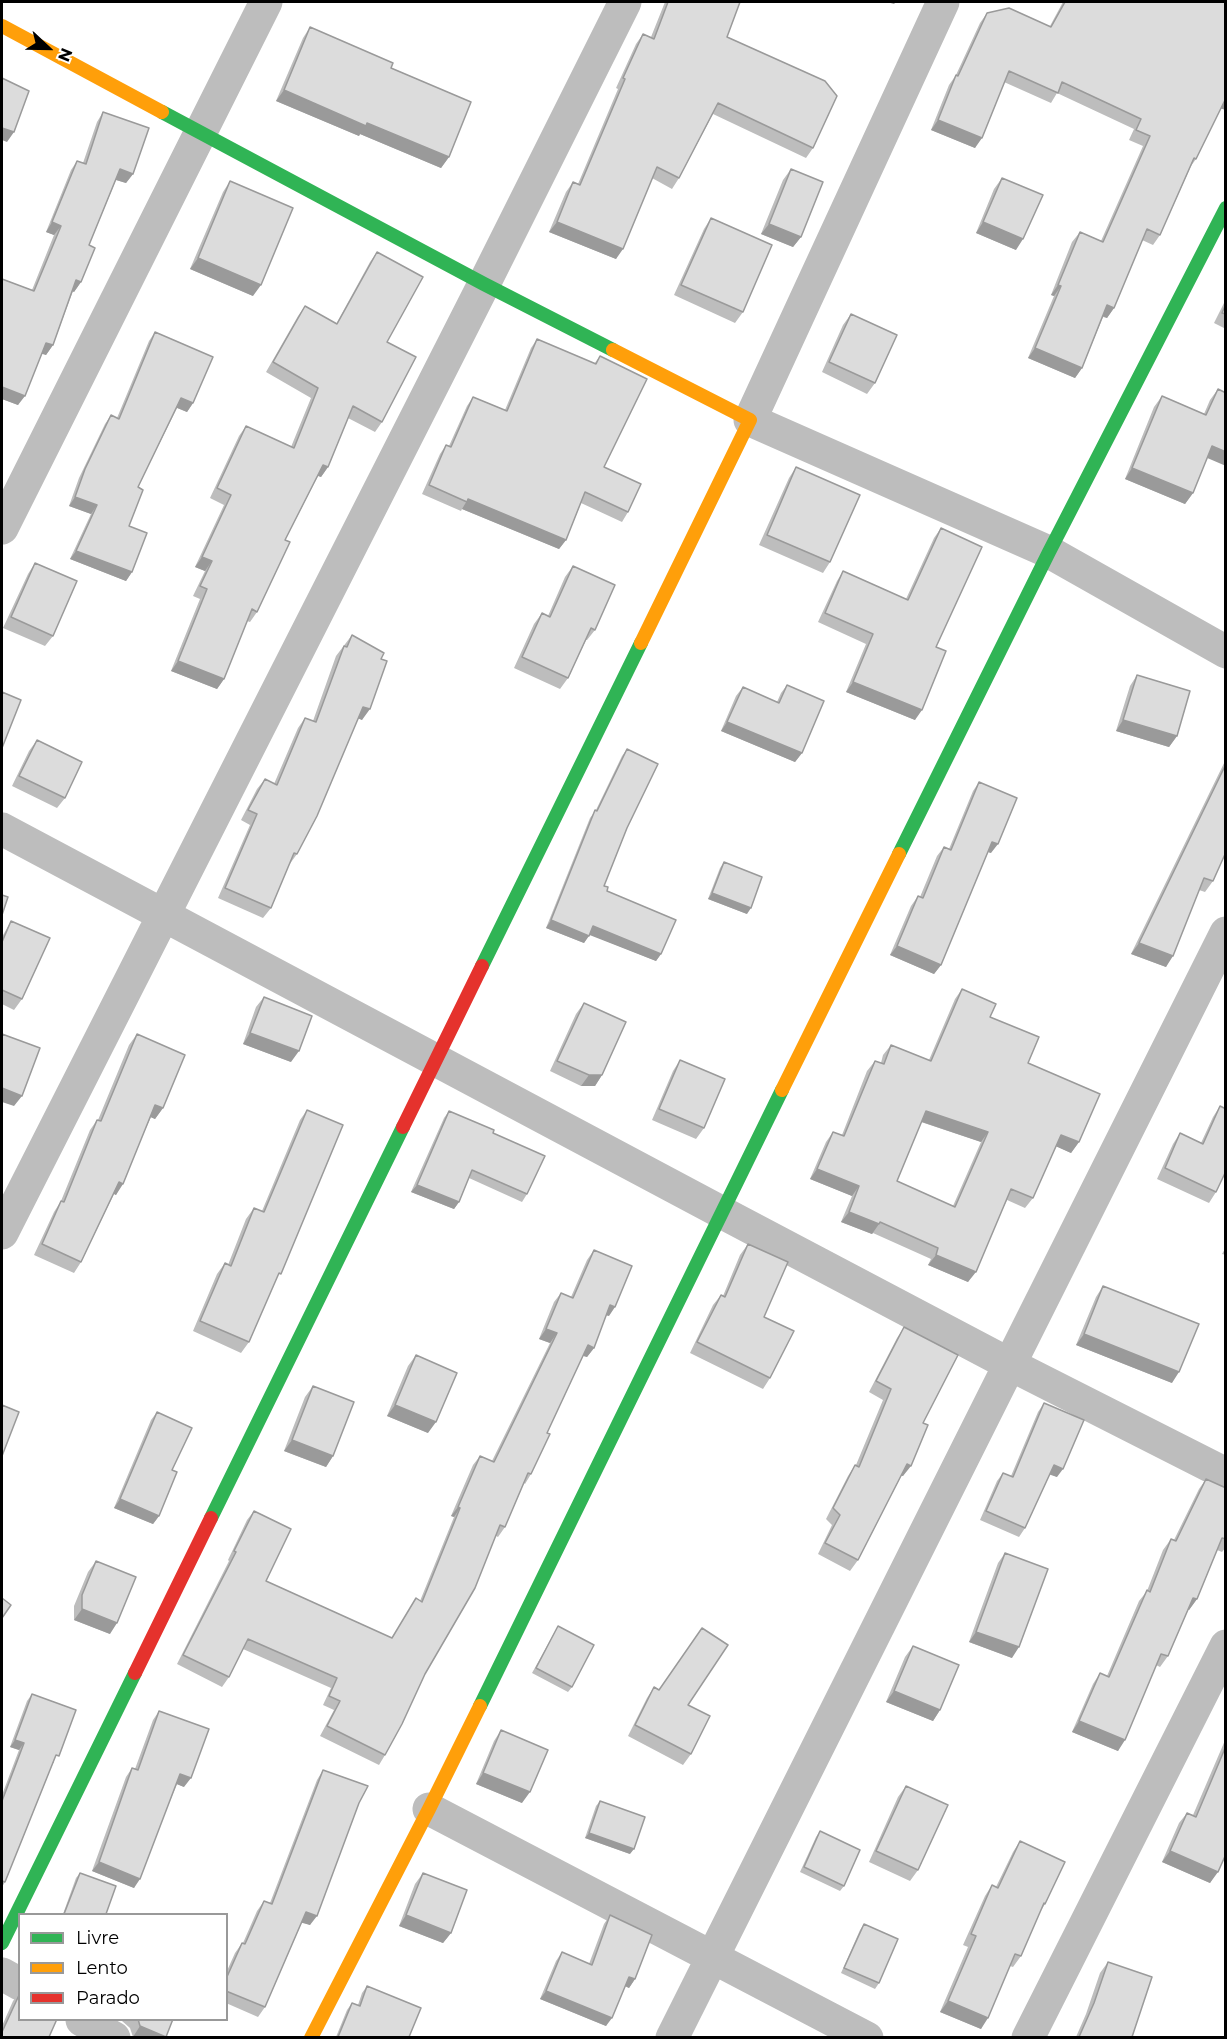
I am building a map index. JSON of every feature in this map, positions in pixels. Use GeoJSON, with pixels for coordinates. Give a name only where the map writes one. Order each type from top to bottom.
{"type":"FeatureCollection","features":[{"type":"Feature","properties":{"kind":"street"},"geometry":{"type":"LineString","coordinates":[[2,528],[266,2]]}},
{"type":"Feature","properties":{"kind":"street"},"geometry":{"type":"LineString","coordinates":[[2,1233],[625,2]]}},
{"type":"Feature","properties":{"kind":"street"},"geometry":{"type":"LineString","coordinates":[[2,1942],[750,420],[943,2]]}},
{"type":"Feature","properties":{"kind":"street"},"geometry":{"type":"LineString","coordinates":[[2,26],[202,131],[484,284],[750,420],[1050,552],[1226,652]]}},
{"type":"Feature","properties":{"kind":"street"},"geometry":{"type":"LineString","coordinates":[[311,2037],[429,1809],[721,1212],[1050,552],[1226,208]]}},
{"type":"Feature","properties":{"kind":"street"},"geometry":{"type":"LineString","coordinates":[[2,829],[1011,1365],[1226,1474]]}},
{"type":"Feature","properties":{"kind":"street"},"geometry":{"type":"LineString","coordinates":[[672,2037],[1226,933]]}},
{"type":"Feature","properties":{"kind":"street"},"geometry":{"type":"LineString","coordinates":[[1028,2037],[1226,1646]]}},
{"type":"Feature","properties":{"kind":"street"},"geometry":{"type":"LineString","coordinates":[[429,1809],[867,2037]]}},
{"type":"Feature","properties":{"kind":"street"},"geometry":{"type":"LineString","coordinates":[[2,1974],[18,1983]]}},
{"type":"Feature","properties":{"kind":"street"},"geometry":{"type":"LineString","coordinates":[[86,2021],[114,2037]]}},
{"type":"Feature","properties":{"kind":"building"},"geometry":{"type":"Polygon","coordinates":[[[668,2],[740,2],[727,37],[825,81],[837,96],[813,148],[718,103],[679,178],[657,167],[623,249],[557,222],[573,182],[580,185],[643,34],[654,39],[668,2]]]}},
{"type":"Feature","properties":{"kind":"building"},"geometry":{"type":"Polygon","coordinates":[[[1065,2],[1226,2],[1226,98],[1196,159],[1194,158],[1160,235],[1147,229],[1114,308],[1107,305],[1082,368],[1035,348],[1061,286],[1058,285],[1080,232],[1103,242],[1150,136],[1136,130],[1141,119],[1062,82],[1058,93],[1009,71],[982,138],[938,120],[956,75],[958,76],[987,13],[1009,8],[1051,27],[1065,2]]]}},
{"type":"Feature","properties":{"kind":"building"},"geometry":{"type":"Polygon","coordinates":[[[310,27],[393,63],[391,68],[471,102],[449,157],[367,123],[366,126],[284,90],[310,27]]]}},
{"type":"Feature","properties":{"kind":"building"},"geometry":{"type":"Polygon","coordinates":[[[2,78],[29,91],[14,132],[2,128],[2,78]]]}},
{"type":"Feature","properties":{"kind":"building"},"geometry":{"type":"Polygon","coordinates":[[[103,112],[149,128],[133,174],[120,169],[89,245],[95,248],[81,282],[76,280],[53,345],[46,343],[25,396],[2,387],[2,279],[34,291],[61,226],[52,222],[77,161],[86,164],[103,112]]]}},
{"type":"Feature","properties":{"kind":"building"},"geometry":{"type":"Polygon","coordinates":[[[791,169],[823,182],[801,237],[769,224],[791,169]]]}},
{"type":"Feature","properties":{"kind":"building"},"geometry":{"type":"Polygon","coordinates":[[[1002,178],[1043,195],[1023,239],[983,222],[1002,178]]]}},
{"type":"Feature","properties":{"kind":"building"},"geometry":{"type":"Polygon","coordinates":[[[230,181],[293,208],[261,285],[198,258],[230,181]]]}},
{"type":"Feature","properties":{"kind":"building"},"geometry":{"type":"Polygon","coordinates":[[[711,218],[772,245],[743,312],[681,285],[711,218]]]}},
{"type":"Feature","properties":{"kind":"building"},"geometry":{"type":"Polygon","coordinates":[[[377,252],[423,277],[387,342],[416,357],[382,422],[353,406],[328,467],[323,465],[285,540],[290,542],[257,612],[252,609],[224,679],[178,661],[207,589],[200,586],[212,561],[202,557],[231,495],[217,488],[246,426],[294,448],[318,388],[273,362],[305,306],[337,324],[377,252]]]}},
{"type":"Feature","properties":{"kind":"building"},"geometry":{"type":"Polygon","coordinates":[[[851,314],[897,335],[875,383],[829,362],[851,314]]]}},
{"type":"Feature","properties":{"kind":"building"},"geometry":{"type":"Polygon","coordinates":[[[155,332],[213,357],[193,403],[181,398],[138,487],[143,490],[129,526],[147,533],[132,572],[76,551],[97,505],[75,497],[85,469],[111,415],[119,419],[155,332]]]}},
{"type":"Feature","properties":{"kind":"building"},"geometry":{"type":"Polygon","coordinates":[[[537,339],[596,364],[600,356],[647,379],[604,467],[641,484],[628,512],[585,492],[566,540],[429,485],[446,445],[451,447],[473,397],[507,411],[537,339]]]}},
{"type":"Feature","properties":{"kind":"building"},"geometry":{"type":"Polygon","coordinates":[[[1218,389],[1226,393],[1226,452],[1212,446],[1193,493],[1132,468],[1162,396],[1206,415],[1218,389]]]}},
{"type":"Feature","properties":{"kind":"building"},"geometry":{"type":"Polygon","coordinates":[[[796,467],[860,495],[830,562],[767,535],[796,467]]]}},
{"type":"Feature","properties":{"kind":"building"},"geometry":{"type":"Polygon","coordinates":[[[941,528],[982,547],[936,647],[946,651],[922,710],[853,682],[873,634],[825,613],[843,571],[908,600],[941,528]]]}},
{"type":"Feature","properties":{"kind":"building"},"geometry":{"type":"Polygon","coordinates":[[[35,563],[77,581],[53,636],[11,617],[35,563]]]}},
{"type":"Feature","properties":{"kind":"building"},"geometry":{"type":"Polygon","coordinates":[[[573,566],[615,585],[595,630],[591,628],[568,678],[522,657],[542,613],[550,617],[573,566]]]}},
{"type":"Feature","properties":{"kind":"building"},"geometry":{"type":"Polygon","coordinates":[[[352,635],[384,653],[381,659],[387,661],[370,709],[363,707],[317,816],[297,854],[294,853],[271,908],[225,888],[257,814],[248,810],[265,779],[277,785],[305,718],[316,722],[344,646],[347,647],[352,635]]]}},
{"type":"Feature","properties":{"kind":"building"},"geometry":{"type":"Polygon","coordinates":[[[1137,675],[1190,691],[1177,736],[1123,720],[1137,675]]]}},
{"type":"Feature","properties":{"kind":"building"},"geometry":{"type":"Polygon","coordinates":[[[787,685],[824,701],[802,753],[727,722],[743,687],[779,703],[787,685]]]}},
{"type":"Feature","properties":{"kind":"building"},"geometry":{"type":"Polygon","coordinates":[[[2,692],[21,700],[2,748],[2,692]]]}},
{"type":"Feature","properties":{"kind":"building"},"geometry":{"type":"Polygon","coordinates":[[[37,740],[82,762],[65,798],[19,776],[37,740]]]}},
{"type":"Feature","properties":{"kind":"building"},"geometry":{"type":"Polygon","coordinates":[[[627,749],[658,764],[627,828],[604,886],[608,887],[607,891],[676,920],[661,954],[593,926],[589,936],[551,920],[595,810],[597,811],[627,749]]]}},
{"type":"Feature","properties":{"kind":"building"},"geometry":{"type":"Polygon","coordinates":[[[1226,764],[1226,852],[1213,881],[1204,878],[1173,956],[1139,943],[1226,764]]]}},
{"type":"Feature","properties":{"kind":"building"},"geometry":{"type":"Polygon","coordinates":[[[979,782],[1017,798],[998,844],[992,842],[941,965],[897,946],[918,896],[923,898],[944,847],[951,850],[979,782]]]}},
{"type":"Feature","properties":{"kind":"building"},"geometry":{"type":"Polygon","coordinates":[[[724,862],[762,877],[751,908],[712,893],[724,862]]]}},
{"type":"Feature","properties":{"kind":"building"},"geometry":{"type":"Polygon","coordinates":[[[2,895],[8,897],[2,915],[2,895]]]}},
{"type":"Feature","properties":{"kind":"building"},"geometry":{"type":"Polygon","coordinates":[[[11,921],[50,938],[22,999],[2,990],[2,942],[11,921]]]}},
{"type":"Feature","properties":{"kind":"building"},"geometry":{"type":"Polygon","coordinates":[[[962,989],[996,1004],[990,1017],[1039,1037],[1028,1063],[1100,1094],[1079,1142],[1061,1135],[1033,1198],[1011,1189],[976,1272],[936,1255],[938,1248],[880,1222],[879,1224],[849,1212],[859,1186],[817,1169],[833,1132],[844,1136],[875,1061],[884,1064],[891,1045],[931,1061],[962,989]],[[926,1111],[897,1181],[955,1207],[988,1132],[926,1111]]]}},
{"type":"Feature","properties":{"kind":"building"},"geometry":{"type":"Polygon","coordinates":[[[264,997],[312,1016],[299,1051],[250,1033],[264,997]]]}},
{"type":"Feature","properties":{"kind":"building"},"geometry":{"type":"Polygon","coordinates":[[[584,1003],[626,1022],[602,1075],[589,1075],[557,1061],[584,1003]]]}},
{"type":"Feature","properties":{"kind":"building"},"geometry":{"type":"Polygon","coordinates":[[[2,1034],[40,1048],[22,1096],[2,1088],[2,1034]]]}},
{"type":"Feature","properties":{"kind":"building"},"geometry":{"type":"Polygon","coordinates":[[[137,1034],[185,1055],[163,1108],[155,1105],[123,1184],[119,1182],[81,1262],[42,1244],[61,1201],[64,1202],[97,1120],[101,1121],[137,1034]]]}},
{"type":"Feature","properties":{"kind":"building"},"geometry":{"type":"Polygon","coordinates":[[[680,1060],[725,1079],[704,1128],[659,1109],[680,1060]]]}},
{"type":"Feature","properties":{"kind":"building"},"geometry":{"type":"Polygon","coordinates":[[[1220,1106],[1226,1109],[1226,1171],[1216,1192],[1165,1168],[1180,1133],[1203,1144],[1220,1106]]]}},
{"type":"Feature","properties":{"kind":"building"},"geometry":{"type":"Polygon","coordinates":[[[307,1110],[343,1125],[281,1274],[279,1273],[249,1342],[200,1321],[225,1263],[231,1266],[254,1208],[264,1212],[307,1110]]]}},
{"type":"Feature","properties":{"kind":"building"},"geometry":{"type":"Polygon","coordinates":[[[449,1111],[494,1130],[493,1133],[545,1156],[527,1194],[472,1170],[459,1202],[417,1185],[449,1111]]]}},
{"type":"Feature","properties":{"kind":"building"},"geometry":{"type":"Polygon","coordinates":[[[748,1244],[788,1262],[764,1317],[794,1331],[770,1378],[697,1342],[721,1295],[725,1297],[748,1244]]]}},
{"type":"Feature","properties":{"kind":"building"},"geometry":{"type":"Polygon","coordinates":[[[594,1250],[632,1266],[615,1307],[610,1305],[594,1348],[588,1345],[547,1433],[550,1434],[531,1474],[528,1473],[505,1527],[500,1525],[475,1588],[425,1674],[385,1755],[327,1726],[340,1701],[329,1696],[337,1678],[248,1639],[229,1677],[183,1655],[236,1552],[234,1551],[254,1511],[291,1529],[266,1581],[392,1638],[416,1598],[422,1602],[480,1456],[494,1462],[557,1333],[546,1329],[561,1293],[573,1298],[594,1250]]]}},
{"type":"Feature","properties":{"kind":"building"},"geometry":{"type":"Polygon","coordinates":[[[1103,1286],[1199,1324],[1179,1372],[1084,1334],[1103,1286]]]}},
{"type":"Feature","properties":{"kind":"building"},"geometry":{"type":"Polygon","coordinates":[[[904,1327],[958,1355],[923,1423],[928,1425],[911,1466],[907,1464],[858,1560],[825,1543],[840,1515],[833,1508],[855,1465],[859,1467],[891,1389],[876,1381],[904,1327]]]}},
{"type":"Feature","properties":{"kind":"building"},"geometry":{"type":"Polygon","coordinates":[[[416,1355],[457,1373],[436,1422],[395,1405],[416,1355]]]}},
{"type":"Feature","properties":{"kind":"building"},"geometry":{"type":"Polygon","coordinates":[[[313,1386],[354,1402],[333,1456],[292,1440],[313,1386]]]}},
{"type":"Feature","properties":{"kind":"building"},"geometry":{"type":"Polygon","coordinates":[[[1044,1403],[1084,1420],[1063,1469],[1054,1465],[1025,1528],[986,1511],[1003,1473],[1013,1477],[1044,1403]]]}},
{"type":"Feature","properties":{"kind":"building"},"geometry":{"type":"Polygon","coordinates":[[[2,1405],[19,1412],[2,1456],[2,1405]]]}},
{"type":"Feature","properties":{"kind":"building"},"geometry":{"type":"Polygon","coordinates":[[[157,1412],[192,1428],[172,1470],[177,1472],[159,1516],[120,1499],[157,1412]]]}},
{"type":"Feature","properties":{"kind":"building"},"geometry":{"type":"Polygon","coordinates":[[[1206,1479],[1226,1488],[1226,1539],[1222,1538],[1197,1599],[1193,1598],[1168,1656],[1161,1654],[1125,1740],[1079,1721],[1100,1673],[1109,1677],[1147,1590],[1150,1592],[1171,1539],[1176,1541],[1206,1479]]]}},
{"type":"Feature","properties":{"kind":"building"},"geometry":{"type":"Polygon","coordinates":[[[1005,1553],[1048,1569],[1019,1647],[976,1632],[1005,1553]]]}},
{"type":"Feature","properties":{"kind":"building"},"geometry":{"type":"Polygon","coordinates":[[[96,1561],[136,1577],[117,1623],[82,1609],[82,1595],[96,1561]]]}},
{"type":"Feature","properties":{"kind":"building"},"geometry":{"type":"Polygon","coordinates":[[[2,1598],[11,1605],[2,1618],[2,1598]]]}},
{"type":"Feature","properties":{"kind":"building"},"geometry":{"type":"Polygon","coordinates":[[[558,1626],[594,1645],[572,1687],[536,1668],[558,1626]]]}},
{"type":"Feature","properties":{"kind":"building"},"geometry":{"type":"Polygon","coordinates":[[[702,1628],[728,1645],[688,1705],[710,1716],[691,1754],[635,1725],[654,1687],[659,1690],[702,1628]]]}},
{"type":"Feature","properties":{"kind":"building"},"geometry":{"type":"Polygon","coordinates":[[[913,1646],[959,1665],[940,1710],[894,1691],[913,1646]]]}},
{"type":"Feature","properties":{"kind":"building"},"geometry":{"type":"Polygon","coordinates":[[[32,1694],[76,1710],[59,1756],[56,1755],[5,1882],[2,1881],[2,1801],[24,1743],[15,1740],[32,1694]]]}},
{"type":"Feature","properties":{"kind":"building"},"geometry":{"type":"Polygon","coordinates":[[[159,1711],[209,1729],[191,1778],[180,1774],[140,1879],[99,1862],[132,1768],[138,1770],[159,1711]]]}},
{"type":"Feature","properties":{"kind":"building"},"geometry":{"type":"Polygon","coordinates":[[[501,1730],[548,1750],[530,1792],[483,1773],[501,1730]]]}},
{"type":"Feature","properties":{"kind":"building"},"geometry":{"type":"Polygon","coordinates":[[[1226,1746],[1226,1854],[1218,1872],[1170,1851],[1187,1813],[1196,1817],[1226,1746]]]}},
{"type":"Feature","properties":{"kind":"building"},"geometry":{"type":"Polygon","coordinates":[[[323,1770],[368,1786],[359,1803],[317,1916],[306,1912],[265,2007],[228,1992],[228,1974],[242,1943],[245,1944],[264,1901],[272,1904],[323,1770]]]}},
{"type":"Feature","properties":{"kind":"building"},"geometry":{"type":"Polygon","coordinates":[[[906,1786],[948,1805],[918,1870],[876,1851],[906,1786]]]}},
{"type":"Feature","properties":{"kind":"building"},"geometry":{"type":"Polygon","coordinates":[[[600,1801],[645,1817],[634,1849],[589,1833],[600,1801]]]}},
{"type":"Feature","properties":{"kind":"building"},"geometry":{"type":"Polygon","coordinates":[[[820,1831],[860,1850],[844,1886],[804,1867],[820,1831]]]}},
{"type":"Feature","properties":{"kind":"building"},"geometry":{"type":"Polygon","coordinates":[[[1020,1841],[1065,1862],[1021,1956],[1015,1954],[988,2018],[948,2001],[976,1936],[971,1934],[992,1885],[998,1888],[1020,1841]]]}},
{"type":"Feature","properties":{"kind":"building"},"geometry":{"type":"Polygon","coordinates":[[[80,1873],[116,1886],[106,1913],[64,1913],[80,1873]]]}},
{"type":"Feature","properties":{"kind":"building"},"geometry":{"type":"Polygon","coordinates":[[[423,1873],[467,1890],[451,1933],[406,1915],[423,1873]]]}},
{"type":"Feature","properties":{"kind":"building"},"geometry":{"type":"Polygon","coordinates":[[[610,1915],[652,1935],[635,1979],[629,1977],[612,2018],[546,1991],[562,1952],[592,1965],[610,1915]]]}},
{"type":"Feature","properties":{"kind":"building"},"geometry":{"type":"Polygon","coordinates":[[[864,1924],[898,1939],[879,1983],[844,1968],[864,1924]]]}},
{"type":"Feature","properties":{"kind":"building"},"geometry":{"type":"Polygon","coordinates":[[[1108,1962],[1152,1977],[1132,2037],[1079,2037],[1094,2003],[1108,1962]]]}},
{"type":"Feature","properties":{"kind":"building"},"geometry":{"type":"Polygon","coordinates":[[[367,1986],[421,2008],[409,2037],[338,2037],[352,2003],[360,2006],[367,1986]]]}},
{"type":"Feature","properties":{"kind":"building"},"geometry":{"type":"Polygon","coordinates":[[[18,1997],[18,2021],[56,2021],[49,2037],[2,2037],[2,2032],[18,1997]]]}},
{"type":"Feature","properties":{"kind":"building"},"geometry":{"type":"Polygon","coordinates":[[[139,2021],[172,2021],[166,2037],[140,2026],[139,2021]]]}},
{"type":"Feature","properties":{"kind":"traffic: fast"},"geometry":{"type":"LineString","coordinates":[[162,112],[484,284],[613,350]]}},
{"type":"Feature","properties":{"kind":"traffic: fast"},"geometry":{"type":"LineString","coordinates":[[899,854],[1049,552],[1226,208]]}},
{"type":"Feature","properties":{"kind":"traffic: fast"},"geometry":{"type":"LineString","coordinates":[[482,966],[641,643]]}},
{"type":"Feature","properties":{"kind":"traffic: fast"},"geometry":{"type":"LineString","coordinates":[[480,1706],[782,1090]]}},
{"type":"Feature","properties":{"kind":"traffic: fast"},"geometry":{"type":"LineString","coordinates":[[211,1518],[403,1127]]}},
{"type":"Feature","properties":{"kind":"traffic: fast"},"geometry":{"type":"LineString","coordinates":[[2,1943],[135,1673]]}},
{"type":"Feature","properties":{"kind":"traffic: slow"},"geometry":{"type":"LineString","coordinates":[[2,26],[162,112]]}},
{"type":"Feature","properties":{"kind":"traffic: slow"},"geometry":{"type":"LineString","coordinates":[[613,350],[750,420],[641,643]]}},
{"type":"Feature","properties":{"kind":"traffic: slow"},"geometry":{"type":"LineString","coordinates":[[782,1090],[899,854]]}},
{"type":"Feature","properties":{"kind":"traffic: slow"},"geometry":{"type":"LineString","coordinates":[[311,2038],[480,1706]]}},
{"type":"Feature","properties":{"kind":"traffic: jam"},"geometry":{"type":"LineString","coordinates":[[403,1127],[482,966]]}},
{"type":"Feature","properties":{"kind":"traffic: jam"},"geometry":{"type":"LineString","coordinates":[[135,1673],[211,1518]]}}]}
